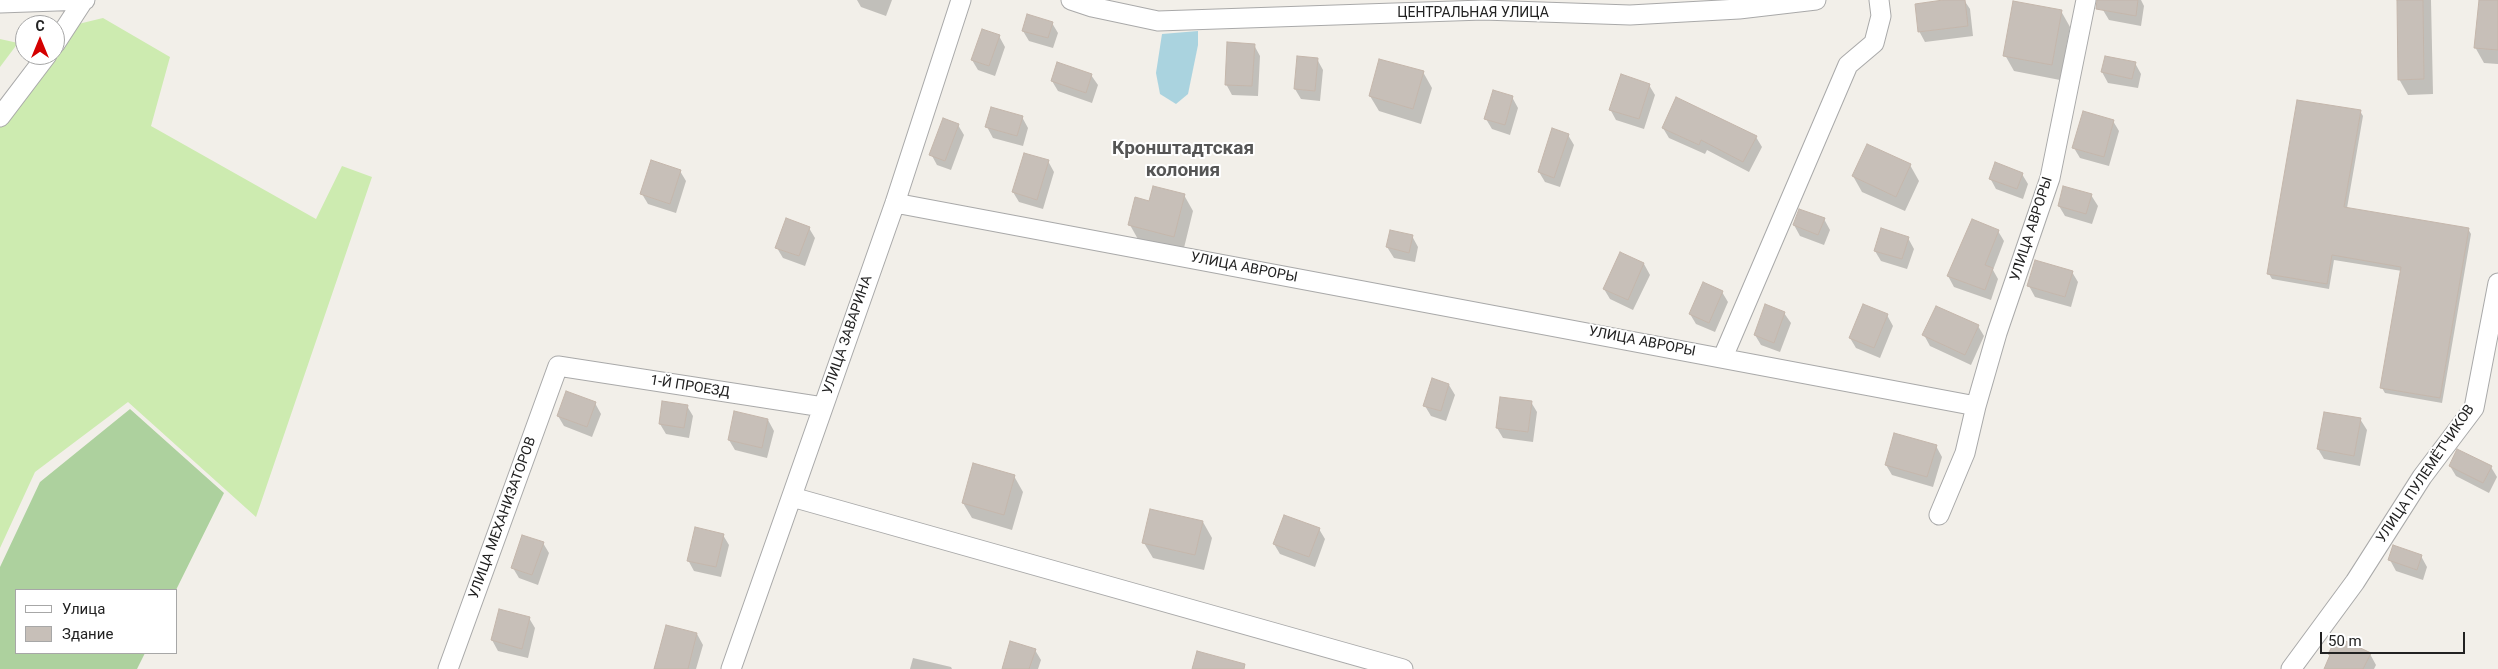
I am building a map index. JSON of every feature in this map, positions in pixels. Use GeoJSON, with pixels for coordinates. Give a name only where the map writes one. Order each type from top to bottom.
{"type":"FeatureCollection","features":[{"type":"Feature","properties":{"kind":"street"},"geometry":{"type":"LineString","coordinates":[[0,3],[84,0]]}},
{"type":"Feature","properties":{"kind":"street"},"geometry":{"type":"LineString","coordinates":[[65,29],[84,0]]}},
{"type":"Feature","properties":{"kind":"street","name":"УЛИЦА ЗАВАРИНА"},"geometry":{"type":"LineString","coordinates":[[731,669],[894,203],[961,0]]}},
{"type":"Feature","properties":{"kind":"street","name":"ЦЕНТРАЛЬНАЯ УЛИЦА"},"geometry":{"type":"LineString","coordinates":[[1071,0],[1092,7],[1158,21],[1483,10],[1630,7],[1739,9],[1816,0]]}},
{"type":"Feature","properties":{"kind":"street"},"geometry":{"type":"LineString","coordinates":[[1723,357],[1848,65],[1874,43],[1881,16],[1880,0]]}},
{"type":"Feature","properties":{"kind":"street","name":"УЛИЦА АВРОРЫ"},"geometry":{"type":"LineString","coordinates":[[894,203],[1723,357],[1976,406],[1997,334],[2050,178],[2086,0]]}},
{"type":"Feature","properties":{"kind":"street"},"geometry":{"type":"LineString","coordinates":[[0,117],[39,65]]}},
{"type":"Feature","properties":{"kind":"street","name":"УЛИЦА ПУЛЕМЁТЧИКОВ"},"geometry":{"type":"LineString","coordinates":[[2291,669],[2355,582],[2422,478],[2474,408],[2498,283]]}},
{"type":"Feature","properties":{"kind":"street","name":"1-Й ПРОЕЗД"},"geometry":{"type":"LineString","coordinates":[[558,366],[823,407]]}},
{"type":"Feature","properties":{"kind":"street","name":"УЛИЦА МЕХАНИЗАТОРОВ"},"geometry":{"type":"LineString","coordinates":[[448,669],[558,366]]}},
{"type":"Feature","properties":{"kind":"street"},"geometry":{"type":"LineString","coordinates":[[1939,515],[1966,452],[1976,406]]}},
{"type":"Feature","properties":{"kind":"street"},"geometry":{"type":"LineString","coordinates":[[792,497],[1403,669]]}},
{"type":"Feature","properties":{"kind":"green space"},"geometry":{"type":"Polygon","coordinates":[[[103,18],[170,57],[151,126],[316,219],[342,166],[372,177],[256,517],[128,402],[35,472],[0,548],[0,127],[43,65],[65,65],[65,33],[70,26],[103,18]]]}},
{"type":"Feature","properties":{"kind":"green space"},"geometry":{"type":"Polygon","coordinates":[[[0,39],[15,42],[15,47],[0,67],[0,39]]]}},
{"type":"Feature","properties":{"kind":"green space"},"geometry":{"type":"Polygon","coordinates":[[[130,409],[224,493],[176,589],[15,589],[15,654],[144,654],[137,669],[0,669],[0,567],[40,482],[130,409]]]}},
{"type":"Feature","properties":{"kind":"water"},"geometry":{"type":"Polygon","coordinates":[[[1198,31],[1198,45],[1188,94],[1176,104],[1160,94],[1156,73],[1162,34],[1198,31]]]}},
{"type":"Feature","properties":{"kind":"building"},"geometry":{"type":"Polygon","coordinates":[[[1943,0],[1965,0],[1968,26],[1918,32],[1915,4],[1943,0]]]}},
{"type":"Feature","properties":{"kind":"building"},"geometry":{"type":"Polygon","coordinates":[[[2097,0],[2138,0],[2136,16],[2096,9],[2097,0]]]}},
{"type":"Feature","properties":{"kind":"building"},"geometry":{"type":"Polygon","coordinates":[[[2397,0],[2423,0],[2424,79],[2398,80],[2397,0]]]}},
{"type":"Feature","properties":{"kind":"building"},"geometry":{"type":"Polygon","coordinates":[[[2479,0],[2498,0],[2498,50],[2474,48],[2479,0]]]}},
{"type":"Feature","properties":{"kind":"building"},"geometry":{"type":"Polygon","coordinates":[[[2013,1],[2062,10],[2052,65],[2003,56],[2013,1]]]}},
{"type":"Feature","properties":{"kind":"building"},"geometry":{"type":"Polygon","coordinates":[[[1027,14],[1053,22],[1048,38],[1022,31],[1027,14]]]}},
{"type":"Feature","properties":{"kind":"building"},"geometry":{"type":"Polygon","coordinates":[[[982,29],[1000,35],[989,66],[971,60],[982,29]]]}},
{"type":"Feature","properties":{"kind":"building"},"geometry":{"type":"Polygon","coordinates":[[[1227,42],[1255,44],[1252,86],[1225,85],[1227,42]]]}},
{"type":"Feature","properties":{"kind":"building"},"geometry":{"type":"Polygon","coordinates":[[[1297,56],[1318,58],[1315,91],[1294,89],[1297,56]]]}},
{"type":"Feature","properties":{"kind":"building"},"geometry":{"type":"Polygon","coordinates":[[[2105,56],[2136,62],[2132,79],[2101,72],[2105,56]]]}},
{"type":"Feature","properties":{"kind":"building"},"geometry":{"type":"Polygon","coordinates":[[[1379,59],[1424,71],[1413,109],[1369,96],[1379,59]]]}},
{"type":"Feature","properties":{"kind":"building"},"geometry":{"type":"Polygon","coordinates":[[[1057,62],[1092,74],[1086,93],[1051,81],[1057,62]]]}},
{"type":"Feature","properties":{"kind":"building"},"geometry":{"type":"Polygon","coordinates":[[[1621,74],[1650,84],[1639,119],[1609,110],[1621,74]]]}},
{"type":"Feature","properties":{"kind":"building"},"geometry":{"type":"Polygon","coordinates":[[[1493,90],[1513,96],[1505,125],[1484,119],[1493,90]]]}},
{"type":"Feature","properties":{"kind":"building"},"geometry":{"type":"Polygon","coordinates":[[[1676,97],[1757,136],[1743,162],[1701,140],[1699,145],[1662,128],[1676,97]]]}},
{"type":"Feature","properties":{"kind":"building"},"geometry":{"type":"Polygon","coordinates":[[[2297,100],[2361,110],[2344,207],[2469,228],[2440,398],[2380,388],[2401,267],[2332,255],[2327,284],[2267,274],[2297,100]]]}},
{"type":"Feature","properties":{"kind":"building"},"geometry":{"type":"Polygon","coordinates":[[[991,107],[1023,116],[1017,136],[985,127],[991,107]]]}},
{"type":"Feature","properties":{"kind":"building"},"geometry":{"type":"Polygon","coordinates":[[[2083,111],[2114,120],[2104,157],[2072,148],[2083,111]]]}},
{"type":"Feature","properties":{"kind":"building"},"geometry":{"type":"Polygon","coordinates":[[[943,118],[959,124],[945,161],[929,155],[943,118]]]}},
{"type":"Feature","properties":{"kind":"building"},"geometry":{"type":"Polygon","coordinates":[[[1552,128],[1569,134],[1554,178],[1538,172],[1552,128]]]}},
{"type":"Feature","properties":{"kind":"building"},"geometry":{"type":"Polygon","coordinates":[[[1867,144],[1911,164],[1896,197],[1852,176],[1867,144]]]}},
{"type":"Feature","properties":{"kind":"building"},"geometry":{"type":"Polygon","coordinates":[[[1024,153],[1049,160],[1037,200],[1012,192],[1024,153]]]}},
{"type":"Feature","properties":{"kind":"building"},"geometry":{"type":"Polygon","coordinates":[[[651,160],[681,170],[670,204],[640,194],[651,160]]]}},
{"type":"Feature","properties":{"kind":"building"},"geometry":{"type":"Polygon","coordinates":[[[1995,162],[2023,173],[2017,189],[1989,179],[1995,162]]]}},
{"type":"Feature","properties":{"kind":"building"},"geometry":{"type":"Polygon","coordinates":[[[1153,186],[1185,194],[1174,237],[1128,225],[1135,197],[1149,201],[1153,186]]]}},
{"type":"Feature","properties":{"kind":"building"},"geometry":{"type":"Polygon","coordinates":[[[2063,186],[2092,194],[2086,214],[2058,206],[2063,186]]]}},
{"type":"Feature","properties":{"kind":"building"},"geometry":{"type":"Polygon","coordinates":[[[1799,209],[1825,218],[1818,235],[1793,225],[1799,209]]]}},
{"type":"Feature","properties":{"kind":"building"},"geometry":{"type":"Polygon","coordinates":[[[786,218],[810,227],[799,256],[775,248],[786,218]]]}},
{"type":"Feature","properties":{"kind":"building"},"geometry":{"type":"Polygon","coordinates":[[[1972,219],[1999,230],[1985,265],[1993,268],[1985,290],[1947,276],[1972,219]]]}},
{"type":"Feature","properties":{"kind":"building"},"geometry":{"type":"Polygon","coordinates":[[[1881,228],[1909,237],[1902,259],[1874,251],[1881,228]]]}},
{"type":"Feature","properties":{"kind":"building"},"geometry":{"type":"Polygon","coordinates":[[[1390,230],[1413,235],[1409,253],[1386,247],[1390,230]]]}},
{"type":"Feature","properties":{"kind":"building"},"geometry":{"type":"Polygon","coordinates":[[[1620,252],[1644,263],[1628,300],[1603,289],[1620,252]]]}},
{"type":"Feature","properties":{"kind":"building"},"geometry":{"type":"Polygon","coordinates":[[[2035,260],[2073,271],[2065,297],[2027,286],[2035,260]]]}},
{"type":"Feature","properties":{"kind":"building"},"geometry":{"type":"Polygon","coordinates":[[[1703,282],[1723,291],[1709,323],[1689,314],[1703,282]]]}},
{"type":"Feature","properties":{"kind":"building"},"geometry":{"type":"Polygon","coordinates":[[[1765,304],[1785,312],[1774,343],[1754,335],[1765,304]]]}},
{"type":"Feature","properties":{"kind":"building"},"geometry":{"type":"Polygon","coordinates":[[[1863,304],[1888,314],[1874,348],[1849,338],[1863,304]]]}},
{"type":"Feature","properties":{"kind":"building"},"geometry":{"type":"Polygon","coordinates":[[[1936,306],[1979,325],[1965,355],[1922,335],[1936,306]]]}},
{"type":"Feature","properties":{"kind":"building"},"geometry":{"type":"Polygon","coordinates":[[[1432,378],[1449,384],[1441,411],[1423,406],[1432,378]]]}},
{"type":"Feature","properties":{"kind":"building"},"geometry":{"type":"Polygon","coordinates":[[[566,391],[596,402],[587,427],[557,416],[566,391]]]}},
{"type":"Feature","properties":{"kind":"building"},"geometry":{"type":"Polygon","coordinates":[[[1500,397],[1532,401],[1528,432],[1496,428],[1500,397]]]}},
{"type":"Feature","properties":{"kind":"building"},"geometry":{"type":"Polygon","coordinates":[[[662,401],[688,405],[684,428],[659,424],[662,401]]]}},
{"type":"Feature","properties":{"kind":"building"},"geometry":{"type":"Polygon","coordinates":[[[734,411],[768,419],[762,448],[728,440],[734,411]]]}},
{"type":"Feature","properties":{"kind":"building"},"geometry":{"type":"Polygon","coordinates":[[[2324,412],[2361,418],[2354,456],[2317,449],[2324,412]]]}},
{"type":"Feature","properties":{"kind":"building"},"geometry":{"type":"Polygon","coordinates":[[[1894,433],[1937,445],[1927,477],[1885,465],[1894,433]]]}},
{"type":"Feature","properties":{"kind":"building"},"geometry":{"type":"Polygon","coordinates":[[[2457,449],[2492,466],[2483,483],[2449,466],[2457,449]]]}},
{"type":"Feature","properties":{"kind":"building"},"geometry":{"type":"Polygon","coordinates":[[[973,463],[1015,475],[1004,515],[962,503],[973,463]]]}},
{"type":"Feature","properties":{"kind":"building"},"geometry":{"type":"Polygon","coordinates":[[[1150,509],[1203,521],[1195,555],[1142,543],[1150,509]]]}},
{"type":"Feature","properties":{"kind":"building"},"geometry":{"type":"Polygon","coordinates":[[[1284,515],[1320,528],[1309,557],[1273,544],[1284,515]]]}},
{"type":"Feature","properties":{"kind":"building"},"geometry":{"type":"Polygon","coordinates":[[[695,527],[724,534],[716,567],[687,561],[695,527]]]}},
{"type":"Feature","properties":{"kind":"building"},"geometry":{"type":"Polygon","coordinates":[[[522,535],[544,542],[532,575],[511,568],[522,535]]]}},
{"type":"Feature","properties":{"kind":"building"},"geometry":{"type":"Polygon","coordinates":[[[2393,545],[2422,555],[2417,570],[2388,560],[2393,545]]]}},
{"type":"Feature","properties":{"kind":"building"},"geometry":{"type":"Polygon","coordinates":[[[499,609],[530,617],[522,649],[491,640],[499,609]]]}},
{"type":"Feature","properties":{"kind":"building"},"geometry":{"type":"Polygon","coordinates":[[[666,625],[697,633],[688,669],[654,669],[666,625]]]}},
{"type":"Feature","properties":{"kind":"building"},"geometry":{"type":"Polygon","coordinates":[[[2337,637],[2371,653],[2363,669],[2324,669],[2330,655],[2328,654],[2337,637]]]}},
{"type":"Feature","properties":{"kind":"building"},"geometry":{"type":"Polygon","coordinates":[[[1010,641],[1036,649],[1029,669],[1002,669],[1010,641]]]}},
{"type":"Feature","properties":{"kind":"building"},"geometry":{"type":"Polygon","coordinates":[[[1197,651],[1245,664],[1244,669],[1192,669],[1197,651]]]}},
{"type":"Feature","properties":{"kind":"district","name":"Кронштадтская колония"},"geometry":{"type":"Point","coordinates":[1183,160]}}]}
